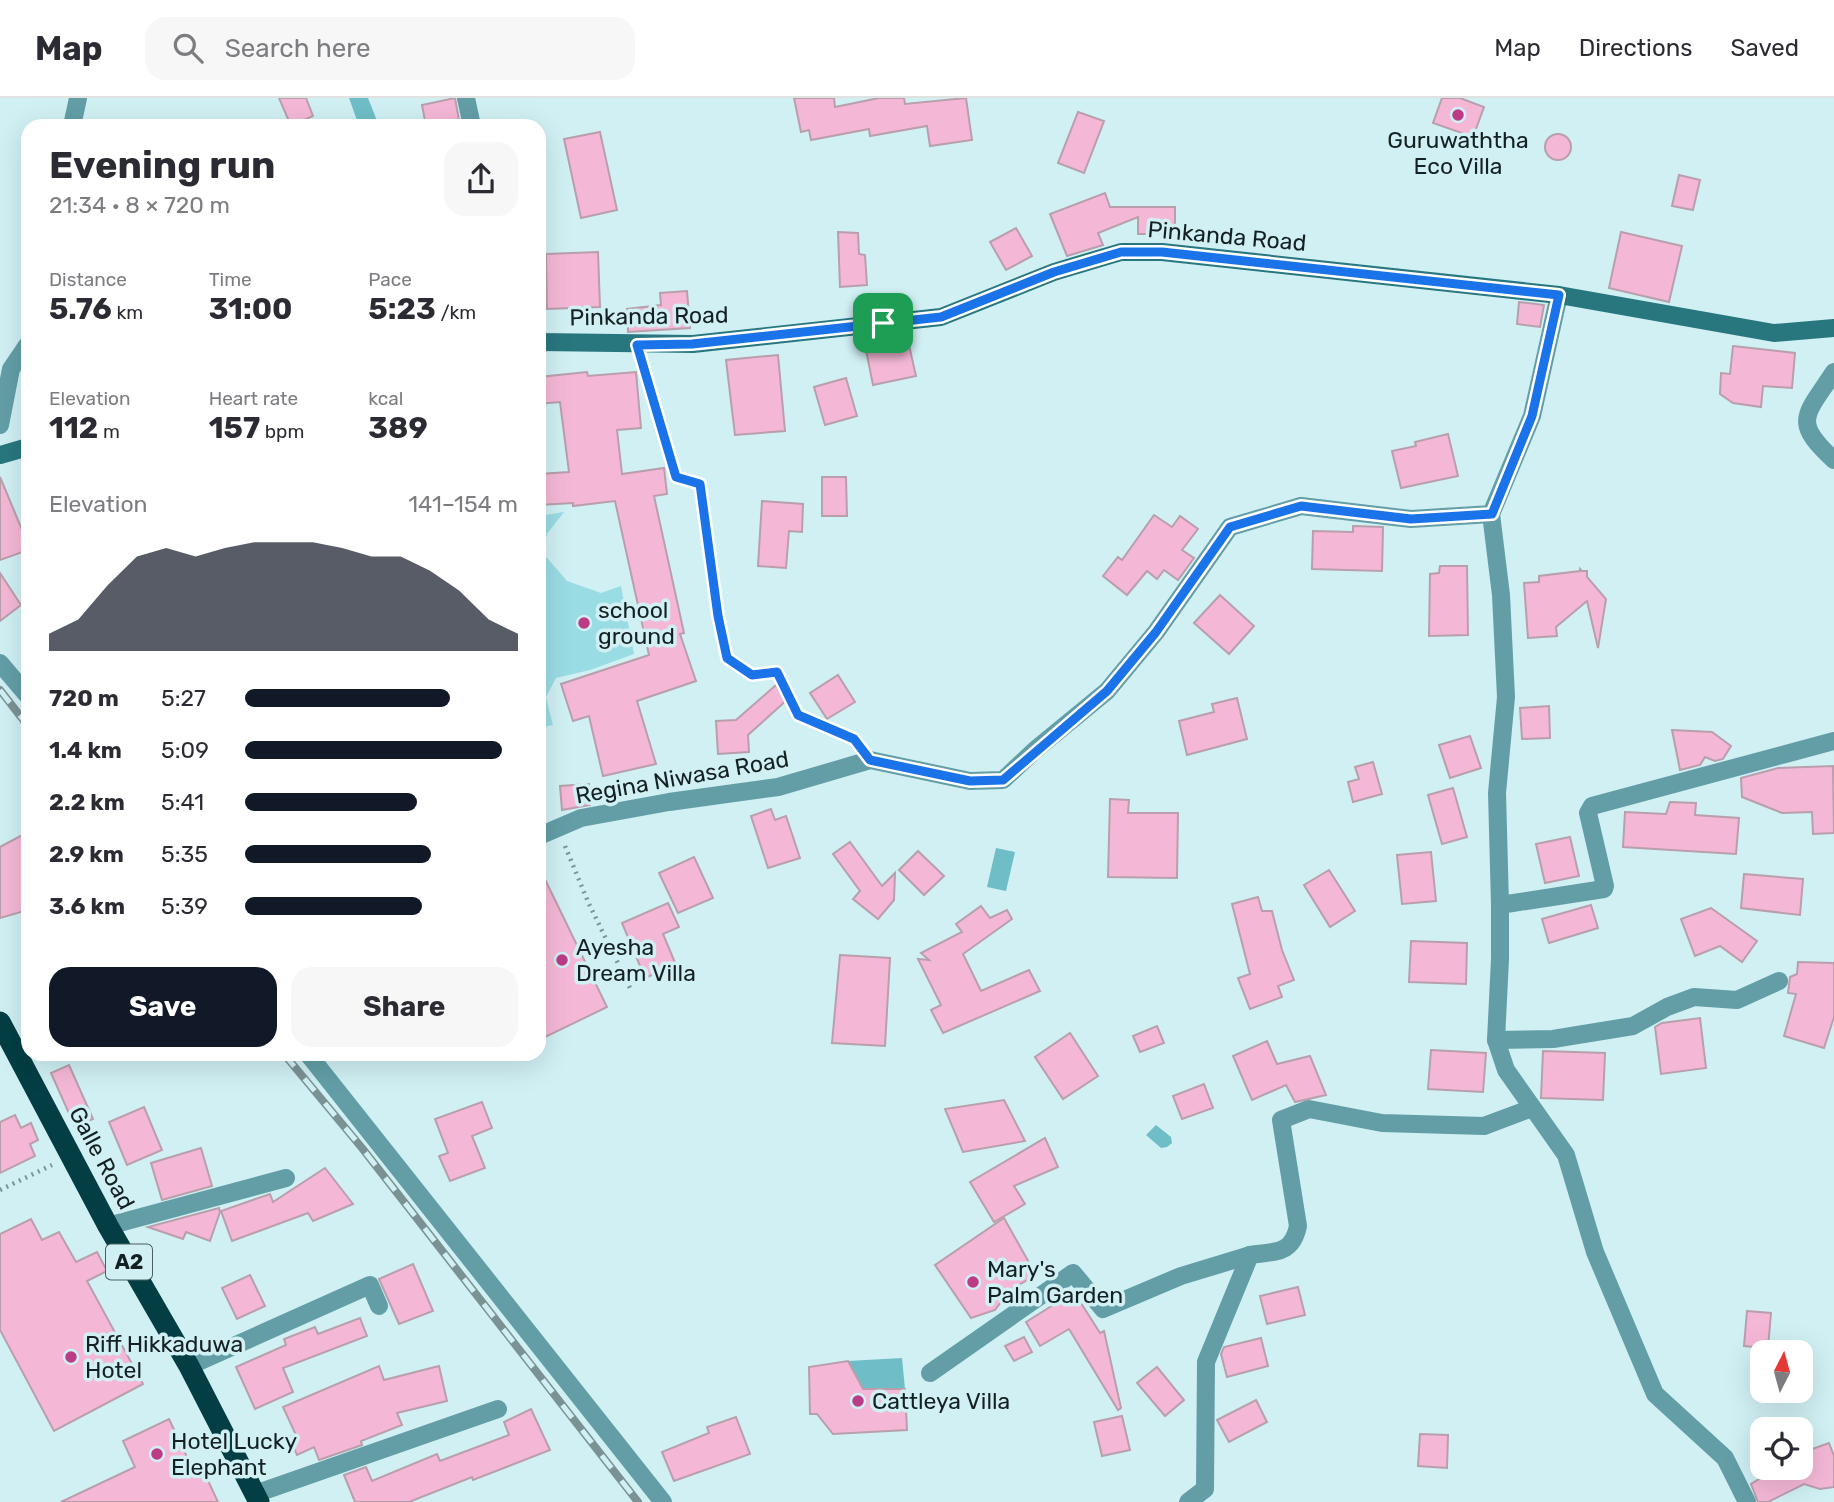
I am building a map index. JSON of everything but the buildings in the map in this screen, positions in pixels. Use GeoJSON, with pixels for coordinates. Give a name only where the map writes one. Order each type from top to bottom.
{"type":"FeatureCollection","features":[{"type":"Feature","properties":{"kind":"highway","name":"Galle Road"},"geometry":{"type":"LineString","coordinates":[[0,1022],[108,1226],[189,1366],[257,1498]]}},
{"type":"Feature","properties":{"kind":"street"},"geometry":{"type":"LineString","coordinates":[[74,119],[78,98]]}},
{"type":"Feature","properties":{"kind":"street"},"geometry":{"type":"LineString","coordinates":[[466,98],[470,119]]}},
{"type":"Feature","properties":{"kind":"street","name":"Pinkanda Road"},"geometry":{"type":"LineString","coordinates":[[546,342],[692,344],[941,317],[1054,272],[1121,252],[1162,252],[1559,295],[1774,333],[1834,328]]}},
{"type":"Feature","properties":{"kind":"street"},"geometry":{"type":"LineString","coordinates":[[1559,295],[1532,416],[1492,514],[1501,595],[1506,697],[1497,793],[1500,905],[1496,1040],[1506,1070],[1566,1155],[1595,1252],[1655,1394],[1726,1458],[1747,1502]]}},
{"type":"Feature","properties":{"kind":"street"},"geometry":{"type":"LineString","coordinates":[[0,425],[11,369],[21,354]]}},
{"type":"Feature","properties":{"kind":"street"},"geometry":{"type":"LineString","coordinates":[[1834,372],[1806,414],[1808,431],[1817,445],[1834,460]]}},
{"type":"Feature","properties":{"kind":"street"},"geometry":{"type":"LineString","coordinates":[[0,455],[21,449]]}},
{"type":"Feature","properties":{"kind":"street","name":"Regina Niwasa Road"},"geometry":{"type":"LineString","coordinates":[[546,833],[581,818],[669,802],[778,787],[870,760],[970,781],[1003,780],[1107,691],[1156,632],[1230,527],[1301,506],[1411,519],[1492,514]]}},
{"type":"Feature","properties":{"kind":"street"},"geometry":{"type":"LineString","coordinates":[[0,663],[21,688]]}},
{"type":"Feature","properties":{"kind":"street"},"geometry":{"type":"LineString","coordinates":[[1500,905],[1604,889],[1588,813],[1592,806],[1834,741]]}},
{"type":"Feature","properties":{"kind":"street"},"geometry":{"type":"LineString","coordinates":[[1496,1040],[1553,1039],[1633,1026],[1667,1007],[1694,997],[1737,1000],[1779,981]]}},
{"type":"Feature","properties":{"kind":"street"},"geometry":{"type":"LineString","coordinates":[[314,1061],[663,1502]]}},
{"type":"Feature","properties":{"kind":"street"},"geometry":{"type":"LineString","coordinates":[[930,1373],[1073,1273],[1103,1309],[1181,1276],[1250,1255],[1284,1250],[1295,1241],[1298,1226],[1281,1120],[1309,1109],[1382,1123],[1484,1126],[1532,1108]]}},
{"type":"Feature","properties":{"kind":"street"},"geometry":{"type":"LineString","coordinates":[[108,1226],[286,1178]]}},
{"type":"Feature","properties":{"kind":"street"},"geometry":{"type":"LineString","coordinates":[[1188,1502],[1205,1489],[1206,1362],[1250,1255]]}},
{"type":"Feature","properties":{"kind":"street"},"geometry":{"type":"LineString","coordinates":[[189,1366],[370,1285],[379,1306]]}},
{"type":"Feature","properties":{"kind":"street"},"geometry":{"type":"LineString","coordinates":[[257,1498],[498,1409]]}},
{"type":"Feature","properties":{"kind":"path"},"geometry":{"type":"LineString","coordinates":[[637,345],[676,477],[700,484],[718,616],[727,658],[752,675],[777,672],[798,715],[854,739],[870,760]]}},
{"type":"Feature","properties":{"kind":"path"},"geometry":{"type":"LineString","coordinates":[[581,818],[564,847],[632,992]]}},
{"type":"Feature","properties":{"kind":"path"},"geometry":{"type":"LineString","coordinates":[[0,1190],[71,1156]]}},
{"type":"Feature","properties":{"kind":"shaded area"},"geometry":{"type":"Polygon","coordinates":[[[349,98],[368,98],[376,119],[356,119],[349,98]]]}},
{"type":"Feature","properties":{"kind":"shaded area","name":"school ground"},"geometry":{"type":"Polygon","coordinates":[[[564,512],[546,538],[546,515],[564,512]]]}},
{"type":"Feature","properties":{"kind":"shaded area","name":"school ground"},"geometry":{"type":"Polygon","coordinates":[[[546,557],[567,581],[601,593],[621,586],[634,654],[590,670],[556,678],[546,697],[546,557]]]}},
{"type":"Feature","properties":{"kind":"shaded area","name":"school ground"},"geometry":{"type":"Polygon","coordinates":[[[546,697],[553,725],[546,726],[546,697]]]}},
{"type":"Feature","properties":{"kind":"shaded area"},"geometry":{"type":"Polygon","coordinates":[[[996,848],[1015,852],[1006,891],[987,887],[996,848]]]}},
{"type":"Feature","properties":{"kind":"shaded area"},"geometry":{"type":"Polygon","coordinates":[[[1156,1125],[1171,1137],[1172,1143],[1167,1147],[1161,1148],[1146,1135],[1156,1125]]]}},
{"type":"Feature","properties":{"kind":"shaded area"},"geometry":{"type":"Polygon","coordinates":[[[902,1358],[905,1389],[863,1389],[848,1361],[902,1358]]]}},
{"type":"Feature","properties":{"kind":"railway"},"geometry":{"type":"LineString","coordinates":[[0,690],[21,717]]}},
{"type":"Feature","properties":{"kind":"railway"},"geometry":{"type":"LineString","coordinates":[[290,1061],[362,1148],[638,1502]]}},
{"type":"Feature","properties":{"kind":"place","name":"Guruwaththa Eco Villa"},"geometry":{"type":"Point","coordinates":[1458,115]}},
{"type":"Feature","properties":{"kind":"place","name":"school ground"},"geometry":{"type":"Point","coordinates":[584,623]}},
{"type":"Feature","properties":{"kind":"place","name":"Ayesha Dream Villa"},"geometry":{"type":"Point","coordinates":[562,960]}},
{"type":"Feature","properties":{"kind":"place","name":"Mary's Palm Garden"},"geometry":{"type":"Point","coordinates":[973,1282]}},
{"type":"Feature","properties":{"kind":"place","name":"Riff Hikkaduwa Hotel"},"geometry":{"type":"Point","coordinates":[71,1357]}},
{"type":"Feature","properties":{"kind":"place","name":"Cattleya Villa"},"geometry":{"type":"Point","coordinates":[858,1401]}},
{"type":"Feature","properties":{"kind":"place","name":"Hotel Lucky Elephant"},"geometry":{"type":"Point","coordinates":[157,1454]}},
{"type":"Feature","properties":{"kind":"route"},"geometry":{"type":"LineString","coordinates":[[1121,252],[1162,252],[1559,295],[1532,416],[1492,514],[1411,519],[1301,506],[1230,527],[1156,632],[1107,691],[1003,780],[970,781],[870,760],[854,739],[798,715],[777,672],[752,675],[727,658],[718,616],[700,484],[676,477],[637,345],[692,344],[883,323],[941,317],[1054,272],[1121,252]]}}]}
